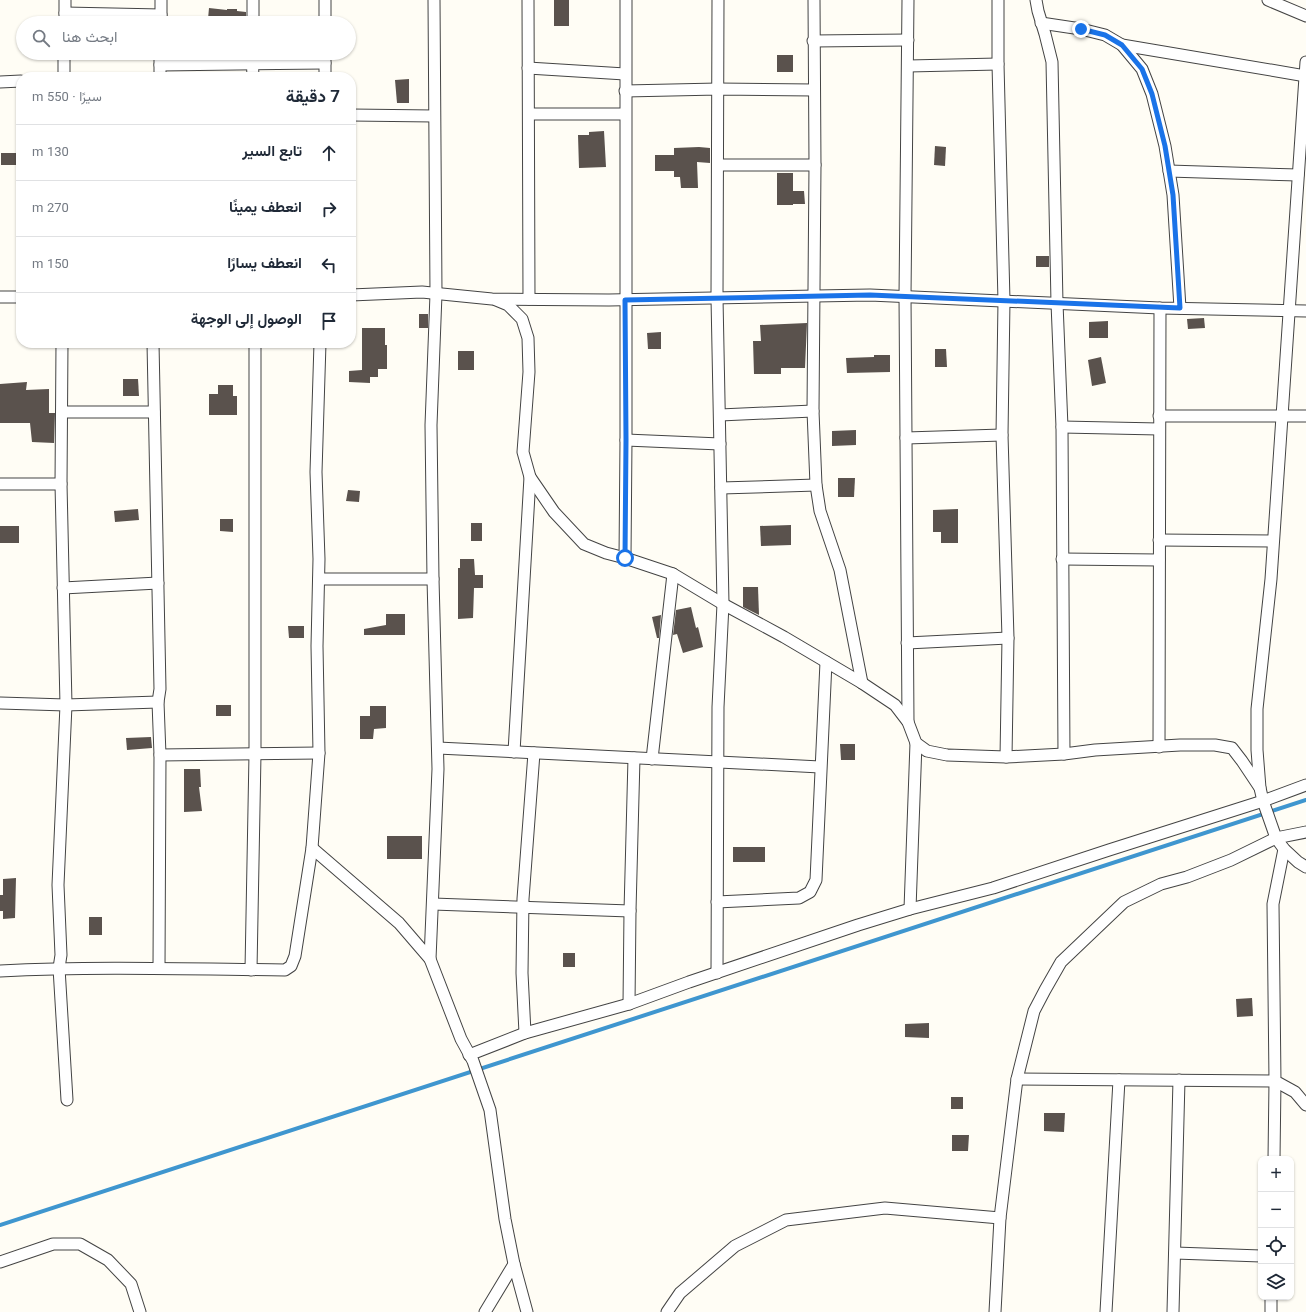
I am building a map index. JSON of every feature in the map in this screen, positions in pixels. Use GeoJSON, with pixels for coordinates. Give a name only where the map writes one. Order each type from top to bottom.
{"type":"FeatureCollection","features":[{"type":"Feature","properties":{"kind":"street"},"geometry":{"type":"LineString","coordinates":[[65,0],[65,16]]}},
{"type":"Feature","properties":{"kind":"street"},"geometry":{"type":"LineString","coordinates":[[161,0],[161,16]]}},
{"type":"Feature","properties":{"kind":"street"},"geometry":{"type":"LineString","coordinates":[[253,0],[253,16]]}},
{"type":"Feature","properties":{"kind":"street"},"geometry":{"type":"LineString","coordinates":[[324,0],[325,16]]}},
{"type":"Feature","properties":{"kind":"street"},"geometry":{"type":"LineString","coordinates":[[430,959],[438,748],[433,579],[431,425],[436,294],[434,0]]}},
{"type":"Feature","properties":{"kind":"street"},"geometry":{"type":"LineString","coordinates":[[528,0],[528,299]]}},
{"type":"Feature","properties":{"kind":"street"},"geometry":{"type":"LineString","coordinates":[[625,558],[626,0]]}},
{"type":"Feature","properties":{"kind":"street"},"geometry":{"type":"LineString","coordinates":[[717,973],[718,707],[723,604],[717,298],[718,0]]}},
{"type":"Feature","properties":{"kind":"street"},"geometry":{"type":"LineString","coordinates":[[814,0],[815,296],[813,411],[816,485],[820,511],[840,570],[862,683]]}},
{"type":"Feature","properties":{"kind":"street"},"geometry":{"type":"LineString","coordinates":[[908,0],[905,296],[908,722]]}},
{"type":"Feature","properties":{"kind":"street"},"geometry":{"type":"LineString","coordinates":[[998,0],[998,64],[1004,301],[1002,435],[1008,638],[1006,757]]}},
{"type":"Feature","properties":{"kind":"street"},"geometry":{"type":"LineString","coordinates":[[1036,0],[1052,62],[1057,303],[1062,427],[1064,754]]}},
{"type":"Feature","properties":{"kind":"street"},"geometry":{"type":"LineString","coordinates":[[1268,0],[1306,16]]}},
{"type":"Feature","properties":{"kind":"street"},"geometry":{"type":"LineString","coordinates":[[1041,23],[1081,29],[1105,35],[1122,45],[1142,69],[1152,94],[1165,146],[1173,195],[1180,308]]}},
{"type":"Feature","properties":{"kind":"street"},"geometry":{"type":"LineString","coordinates":[[813,40],[908,40]]}},
{"type":"Feature","properties":{"kind":"street"},"geometry":{"type":"LineString","coordinates":[[1122,45],[1305,76]]}},
{"type":"Feature","properties":{"kind":"street"},"geometry":{"type":"LineString","coordinates":[[64,60],[64,72]]}},
{"type":"Feature","properties":{"kind":"street"},"geometry":{"type":"LineString","coordinates":[[160,60],[160,72]]}},
{"type":"Feature","properties":{"kind":"street"},"geometry":{"type":"LineString","coordinates":[[160,65],[226,60]]}},
{"type":"Feature","properties":{"kind":"street"},"geometry":{"type":"LineString","coordinates":[[252,60],[253,72]]}},
{"type":"Feature","properties":{"kind":"street"},"geometry":{"type":"LineString","coordinates":[[325,60],[325,72]]}},
{"type":"Feature","properties":{"kind":"street"},"geometry":{"type":"LineString","coordinates":[[1306,62],[1283,416],[1271,579],[1258,709],[1257,750],[1260,788],[1276,838],[1284,849],[1306,867]]}},
{"type":"Feature","properties":{"kind":"street"},"geometry":{"type":"LineString","coordinates":[[908,66],[998,64]]}},
{"type":"Feature","properties":{"kind":"street"},"geometry":{"type":"LineString","coordinates":[[528,68],[625,74]]}},
{"type":"Feature","properties":{"kind":"street"},"geometry":{"type":"LineString","coordinates":[[0,82],[16,82]]}},
{"type":"Feature","properties":{"kind":"street"},"geometry":{"type":"LineString","coordinates":[[625,91],[718,89],[814,90]]}},
{"type":"Feature","properties":{"kind":"street"},"geometry":{"type":"LineString","coordinates":[[529,114],[625,114]]}},
{"type":"Feature","properties":{"kind":"street"},"geometry":{"type":"LineString","coordinates":[[356,115],[434,116]]}},
{"type":"Feature","properties":{"kind":"street"},"geometry":{"type":"LineString","coordinates":[[718,165],[815,165]]}},
{"type":"Feature","properties":{"kind":"street"},"geometry":{"type":"LineString","coordinates":[[1169,170],[1298,175]]}},
{"type":"Feature","properties":{"kind":"street"},"geometry":{"type":"LineString","coordinates":[[356,295],[422,292],[492,299],[625,300],[870,295],[1160,308],[1306,311]]}},
{"type":"Feature","properties":{"kind":"street"},"geometry":{"type":"LineString","coordinates":[[0,297],[16,297]]}},
{"type":"Feature","properties":{"kind":"street"},"geometry":{"type":"LineString","coordinates":[[492,299],[508,305],[522,319],[528,338],[529,372],[523,452],[530,477],[554,512],[584,544],[606,553],[673,574],[862,683],[895,705],[908,722],[916,743],[910,909]]}},
{"type":"Feature","properties":{"kind":"street"},"geometry":{"type":"LineString","coordinates":[[1159,747],[1160,308]]}},
{"type":"Feature","properties":{"kind":"street"},"geometry":{"type":"LineString","coordinates":[[62,348],[61,484],[66,705],[58,885],[59,968],[67,1100]]}},
{"type":"Feature","properties":{"kind":"street"},"geometry":{"type":"LineString","coordinates":[[153,348],[160,689],[158,702],[160,755],[159,968]]}},
{"type":"Feature","properties":{"kind":"street"},"geometry":{"type":"LineString","coordinates":[[251,970],[255,754],[255,348]]}},
{"type":"Feature","properties":{"kind":"street"},"geometry":{"type":"LineString","coordinates":[[0,971],[59,968],[141,967],[285,970],[291,966],[295,956],[312,848],[319,753],[317,646],[319,579],[316,472],[320,348]]}},
{"type":"Feature","properties":{"kind":"street"},"geometry":{"type":"LineString","coordinates":[[720,414],[813,411]]}},
{"type":"Feature","properties":{"kind":"street"},"geometry":{"type":"LineString","coordinates":[[62,412],[154,412]]}},
{"type":"Feature","properties":{"kind":"street"},"geometry":{"type":"LineString","coordinates":[[1160,416],[1306,416]]}},
{"type":"Feature","properties":{"kind":"street"},"geometry":{"type":"LineString","coordinates":[[1062,427],[1160,429]]}},
{"type":"Feature","properties":{"kind":"street"},"geometry":{"type":"LineString","coordinates":[[906,438],[1002,435]]}},
{"type":"Feature","properties":{"kind":"street"},"geometry":{"type":"LineString","coordinates":[[626,440],[720,444]]}},
{"type":"Feature","properties":{"kind":"street"},"geometry":{"type":"LineString","coordinates":[[514,752],[530,477]]}},
{"type":"Feature","properties":{"kind":"street"},"geometry":{"type":"LineString","coordinates":[[0,484],[61,484]]}},
{"type":"Feature","properties":{"kind":"street"},"geometry":{"type":"LineString","coordinates":[[721,488],[816,485]]}},
{"type":"Feature","properties":{"kind":"street"},"geometry":{"type":"LineString","coordinates":[[1159,540],[1273,541]]}},
{"type":"Feature","properties":{"kind":"street"},"geometry":{"type":"LineString","coordinates":[[1062,559],[1159,560]]}},
{"type":"Feature","properties":{"kind":"street"},"geometry":{"type":"LineString","coordinates":[[652,759],[673,574]]}},
{"type":"Feature","properties":{"kind":"street"},"geometry":{"type":"LineString","coordinates":[[319,579],[433,579]]}},
{"type":"Feature","properties":{"kind":"street"},"geometry":{"type":"LineString","coordinates":[[64,588],[158,583]]}},
{"type":"Feature","properties":{"kind":"street"},"geometry":{"type":"LineString","coordinates":[[907,643],[1008,638]]}},
{"type":"Feature","properties":{"kind":"street"},"geometry":{"type":"LineString","coordinates":[[717,902],[798,898],[810,892],[816,880],[826,662]]}},
{"type":"Feature","properties":{"kind":"street"},"geometry":{"type":"LineString","coordinates":[[0,703],[66,705],[158,702]]}},
{"type":"Feature","properties":{"kind":"street"},"geometry":{"type":"LineString","coordinates":[[916,743],[927,751],[947,755],[1006,757],[1064,754],[1095,750],[1215,745],[1232,748],[1260,788]]}},
{"type":"Feature","properties":{"kind":"street"},"geometry":{"type":"LineString","coordinates":[[438,748],[820,767]]}},
{"type":"Feature","properties":{"kind":"street"},"geometry":{"type":"LineString","coordinates":[[160,755],[319,753]]}},
{"type":"Feature","properties":{"kind":"street"},"geometry":{"type":"LineString","coordinates":[[525,1033],[522,973],[523,908],[534,753]]}},
{"type":"Feature","properties":{"kind":"street"},"geometry":{"type":"LineString","coordinates":[[629,1004],[634,758]]}},
{"type":"Feature","properties":{"kind":"street"},"geometry":{"type":"LineString","coordinates":[[469,1055],[525,1033],[629,1004],[858,925],[910,909],[993,888],[1116,847],[1263,801],[1306,785]]}},
{"type":"Feature","properties":{"kind":"street"},"geometry":{"type":"LineString","coordinates":[[995,1312],[1000,1218],[1017,1079],[1034,1011],[1061,962],[1124,902],[1160,884],[1187,877],[1231,860],[1276,838],[1306,832]]}},
{"type":"Feature","properties":{"kind":"street"},"geometry":{"type":"LineString","coordinates":[[312,848],[399,923],[430,959],[490,1110],[505,1219],[514,1264],[527,1312]]}},
{"type":"Feature","properties":{"kind":"street"},"geometry":{"type":"LineString","coordinates":[[1274,1156],[1276,1081],[1273,904],[1284,849]]}},
{"type":"Feature","properties":{"kind":"street"},"geometry":{"type":"LineString","coordinates":[[433,904],[630,911]]}},
{"type":"Feature","properties":{"kind":"street"},"geometry":{"type":"LineString","coordinates":[[1017,1079],[1276,1081],[1295,1092],[1306,1105]]}},
{"type":"Feature","properties":{"kind":"street"},"geometry":{"type":"LineString","coordinates":[[1106,1312],[1119,1080]]}},
{"type":"Feature","properties":{"kind":"street"},"geometry":{"type":"LineString","coordinates":[[1174,1312],[1179,1080]]}},
{"type":"Feature","properties":{"kind":"street"},"geometry":{"type":"LineString","coordinates":[[667,1312],[680,1293],[735,1246],[786,1220],[885,1208],[1000,1218]]}},
{"type":"Feature","properties":{"kind":"street"},"geometry":{"type":"LineString","coordinates":[[0,1262],[53,1244],[80,1244],[108,1260],[131,1284],[140,1312]]}},
{"type":"Feature","properties":{"kind":"street"},"geometry":{"type":"LineString","coordinates":[[1175,1253],[1258,1256]]}},
{"type":"Feature","properties":{"kind":"street"},"geometry":{"type":"LineString","coordinates":[[484,1312],[514,1264]]}},
{"type":"Feature","properties":{"kind":"street"},"geometry":{"type":"LineString","coordinates":[[1271,1300],[1271,1312]]}},
{"type":"Feature","properties":{"kind":"building"},"geometry":{"type":"Polygon","coordinates":[[[554,0],[569,0],[569,26],[554,26],[554,0]]]}},
{"type":"Feature","properties":{"kind":"building"},"geometry":{"type":"Polygon","coordinates":[[[209,8],[227,10],[237,9],[237,11],[246,12],[246,16],[208,16],[209,8]]]}},
{"type":"Feature","properties":{"kind":"building"},"geometry":{"type":"Polygon","coordinates":[[[777,55],[793,55],[793,72],[777,72],[777,55]]]}},
{"type":"Feature","properties":{"kind":"building"},"geometry":{"type":"Polygon","coordinates":[[[409,79],[409,103],[397,103],[395,80],[409,79]]]}},
{"type":"Feature","properties":{"kind":"building"},"geometry":{"type":"Polygon","coordinates":[[[604,131],[606,167],[579,168],[578,135],[589,135],[589,132],[604,131]]]}},
{"type":"Feature","properties":{"kind":"building"},"geometry":{"type":"Polygon","coordinates":[[[935,146],[946,147],[945,166],[934,165],[935,146]]]}},
{"type":"Feature","properties":{"kind":"building"},"geometry":{"type":"Polygon","coordinates":[[[674,148],[710,148],[710,163],[697,162],[698,188],[681,188],[680,177],[674,177],[674,171],[655,171],[655,155],[674,155],[674,148]]]}},
{"type":"Feature","properties":{"kind":"building"},"geometry":{"type":"Polygon","coordinates":[[[1,153],[16,153],[16,165],[1,165],[1,153]]]}},
{"type":"Feature","properties":{"kind":"building"},"geometry":{"type":"Polygon","coordinates":[[[777,173],[793,173],[793,191],[804,191],[805,204],[777,205],[777,173]]]}},
{"type":"Feature","properties":{"kind":"building"},"geometry":{"type":"Polygon","coordinates":[[[1036,256],[1049,256],[1049,267],[1036,267],[1036,256]]]}},
{"type":"Feature","properties":{"kind":"building"},"geometry":{"type":"Polygon","coordinates":[[[419,314],[428,314],[428,328],[419,328],[419,314]]]}},
{"type":"Feature","properties":{"kind":"building"},"geometry":{"type":"Polygon","coordinates":[[[1204,318],[1205,328],[1188,329],[1187,319],[1204,318]]]}},
{"type":"Feature","properties":{"kind":"building"},"geometry":{"type":"Polygon","coordinates":[[[1108,321],[1108,338],[1089,338],[1089,322],[1108,321]]]}},
{"type":"Feature","properties":{"kind":"building"},"geometry":{"type":"Polygon","coordinates":[[[807,323],[805,368],[781,368],[781,374],[754,374],[753,341],[761,341],[760,325],[807,323]]]}},
{"type":"Feature","properties":{"kind":"building"},"geometry":{"type":"Polygon","coordinates":[[[362,328],[385,328],[387,369],[378,369],[378,377],[370,377],[370,383],[349,382],[349,371],[362,370],[362,328]]]}},
{"type":"Feature","properties":{"kind":"building"},"geometry":{"type":"Polygon","coordinates":[[[661,332],[661,349],[648,349],[647,333],[661,332]]]}},
{"type":"Feature","properties":{"kind":"building"},"geometry":{"type":"Polygon","coordinates":[[[935,349],[946,349],[947,367],[935,367],[935,349]]]}},
{"type":"Feature","properties":{"kind":"building"},"geometry":{"type":"Polygon","coordinates":[[[458,351],[474,351],[474,370],[458,370],[458,351]]]}},
{"type":"Feature","properties":{"kind":"building"},"geometry":{"type":"Polygon","coordinates":[[[874,355],[890,355],[890,372],[847,373],[846,358],[874,357],[874,355]]]}},
{"type":"Feature","properties":{"kind":"building"},"geometry":{"type":"Polygon","coordinates":[[[1101,357],[1106,383],[1092,386],[1088,360],[1101,357]]]}},
{"type":"Feature","properties":{"kind":"building"},"geometry":{"type":"Polygon","coordinates":[[[123,379],[138,379],[139,396],[123,396],[123,379]]]}},
{"type":"Feature","properties":{"kind":"building"},"geometry":{"type":"Polygon","coordinates":[[[27,382],[26,390],[49,389],[49,413],[55,413],[54,443],[32,442],[30,423],[0,423],[0,384],[27,382]]]}},
{"type":"Feature","properties":{"kind":"building"},"geometry":{"type":"Polygon","coordinates":[[[218,385],[233,385],[233,396],[237,396],[237,415],[209,415],[209,394],[218,394],[218,385]]]}},
{"type":"Feature","properties":{"kind":"building"},"geometry":{"type":"Polygon","coordinates":[[[856,430],[856,445],[832,446],[832,431],[856,430]]]}},
{"type":"Feature","properties":{"kind":"building"},"geometry":{"type":"Polygon","coordinates":[[[838,478],[855,478],[854,497],[838,497],[838,478]]]}},
{"type":"Feature","properties":{"kind":"building"},"geometry":{"type":"Polygon","coordinates":[[[348,490],[360,491],[359,502],[346,501],[348,490]]]}},
{"type":"Feature","properties":{"kind":"building"},"geometry":{"type":"Polygon","coordinates":[[[138,509],[139,520],[115,522],[114,511],[138,509]]]}},
{"type":"Feature","properties":{"kind":"building"},"geometry":{"type":"Polygon","coordinates":[[[958,509],[958,543],[941,543],[941,532],[933,532],[933,510],[958,509]]]}},
{"type":"Feature","properties":{"kind":"building"},"geometry":{"type":"Polygon","coordinates":[[[220,519],[233,519],[233,532],[220,531],[220,519]]]}},
{"type":"Feature","properties":{"kind":"building"},"geometry":{"type":"Polygon","coordinates":[[[471,523],[482,523],[482,541],[471,541],[471,523]]]}},
{"type":"Feature","properties":{"kind":"building"},"geometry":{"type":"Polygon","coordinates":[[[791,525],[791,545],[761,546],[760,526],[791,525]]]}},
{"type":"Feature","properties":{"kind":"building"},"geometry":{"type":"Polygon","coordinates":[[[0,526],[19,526],[19,543],[0,543],[0,526]]]}},
{"type":"Feature","properties":{"kind":"building"},"geometry":{"type":"Polygon","coordinates":[[[460,559],[474,559],[475,575],[483,575],[483,588],[474,588],[473,618],[458,619],[458,568],[460,568],[460,559]]]}},
{"type":"Feature","properties":{"kind":"building"},"geometry":{"type":"Polygon","coordinates":[[[743,587],[758,587],[759,615],[743,607],[743,587]]]}},
{"type":"Feature","properties":{"kind":"building"},"geometry":{"type":"Polygon","coordinates":[[[691,607],[696,628],[698,627],[703,647],[683,653],[677,634],[673,635],[676,610],[691,607]]]}},
{"type":"Feature","properties":{"kind":"building"},"geometry":{"type":"Polygon","coordinates":[[[386,614],[405,614],[405,635],[364,635],[364,629],[386,625],[386,614]]]}},
{"type":"Feature","properties":{"kind":"building"},"geometry":{"type":"Polygon","coordinates":[[[661,615],[659,638],[657,638],[652,617],[661,615]]]}},
{"type":"Feature","properties":{"kind":"building"},"geometry":{"type":"Polygon","coordinates":[[[288,626],[304,626],[304,638],[289,638],[288,626]]]}},
{"type":"Feature","properties":{"kind":"building"},"geometry":{"type":"Polygon","coordinates":[[[216,705],[231,705],[231,716],[216,716],[216,705]]]}},
{"type":"Feature","properties":{"kind":"building"},"geometry":{"type":"Polygon","coordinates":[[[370,706],[386,706],[386,728],[374,729],[373,739],[360,739],[360,716],[370,716],[370,706]]]}},
{"type":"Feature","properties":{"kind":"building"},"geometry":{"type":"Polygon","coordinates":[[[151,737],[152,748],[127,750],[126,738],[151,737]]]}},
{"type":"Feature","properties":{"kind":"building"},"geometry":{"type":"Polygon","coordinates":[[[840,744],[855,744],[855,760],[841,760],[840,744]]]}},
{"type":"Feature","properties":{"kind":"building"},"geometry":{"type":"Polygon","coordinates":[[[184,769],[200,769],[201,787],[199,787],[202,811],[184,812],[184,769]]]}},
{"type":"Feature","properties":{"kind":"building"},"geometry":{"type":"Polygon","coordinates":[[[387,836],[422,836],[422,859],[387,859],[387,836]]]}},
{"type":"Feature","properties":{"kind":"building"},"geometry":{"type":"Polygon","coordinates":[[[733,847],[765,847],[765,862],[733,862],[733,847]]]}},
{"type":"Feature","properties":{"kind":"building"},"geometry":{"type":"Polygon","coordinates":[[[16,878],[15,918],[3,919],[3,911],[0,911],[0,895],[3,895],[3,879],[16,878]]]}},
{"type":"Feature","properties":{"kind":"building"},"geometry":{"type":"Polygon","coordinates":[[[89,917],[102,917],[102,935],[89,935],[89,917]]]}},
{"type":"Feature","properties":{"kind":"building"},"geometry":{"type":"Polygon","coordinates":[[[563,953],[575,953],[575,967],[563,967],[563,953]]]}},
{"type":"Feature","properties":{"kind":"building"},"geometry":{"type":"Polygon","coordinates":[[[1252,998],[1253,1016],[1237,1017],[1236,999],[1252,998]]]}},
{"type":"Feature","properties":{"kind":"building"},"geometry":{"type":"Polygon","coordinates":[[[929,1023],[929,1038],[905,1037],[905,1024],[929,1023]]]}},
{"type":"Feature","properties":{"kind":"building"},"geometry":{"type":"Polygon","coordinates":[[[951,1097],[963,1097],[963,1109],[951,1109],[951,1097]]]}},
{"type":"Feature","properties":{"kind":"building"},"geometry":{"type":"Polygon","coordinates":[[[1044,1113],[1065,1113],[1064,1132],[1044,1131],[1044,1113]]]}},
{"type":"Feature","properties":{"kind":"building"},"geometry":{"type":"Polygon","coordinates":[[[952,1135],[969,1135],[968,1151],[952,1151],[952,1135]]]}},
{"type":"Feature","properties":{"kind":"waterway"},"geometry":{"type":"LineString","coordinates":[[0,1225],[1306,800]]}},
{"type":"Feature","properties":{"kind":"route"},"geometry":{"type":"LineString","coordinates":[[625,558],[625,300],[870,295],[1180,308],[1173,195],[1165,146],[1152,94],[1142,69],[1122,45],[1105,35],[1081,29]]}}]}
